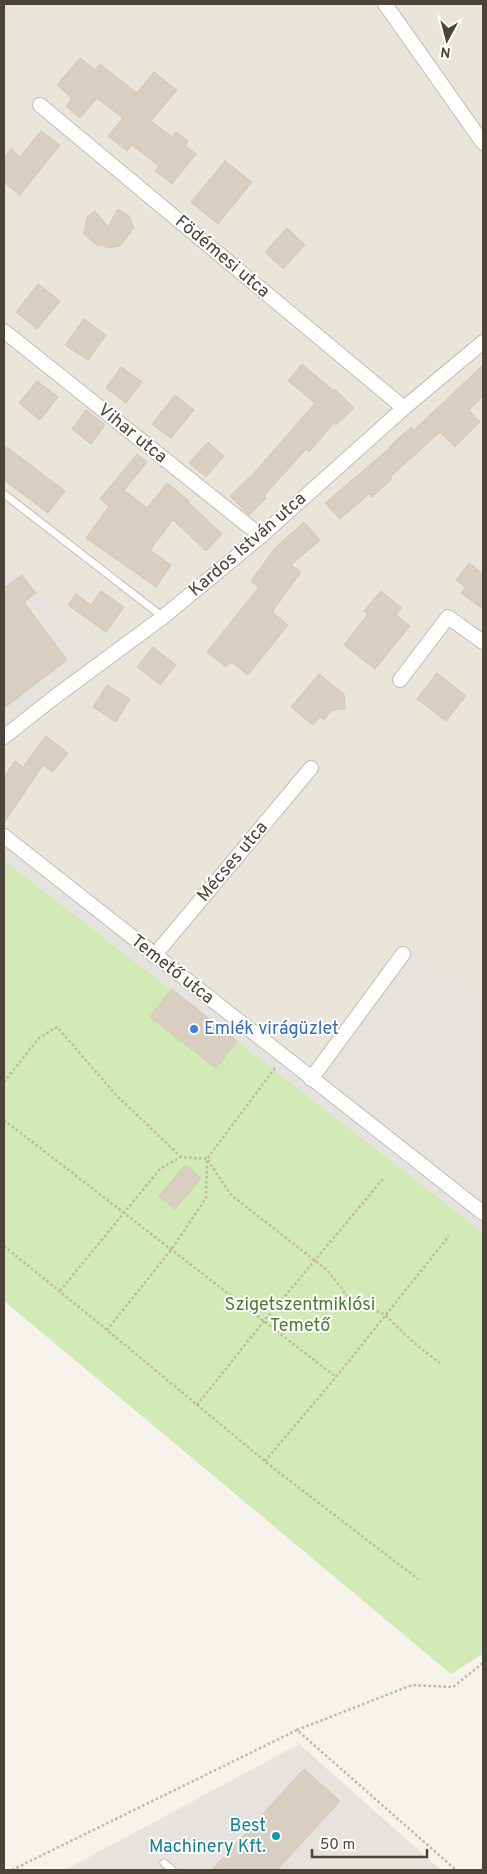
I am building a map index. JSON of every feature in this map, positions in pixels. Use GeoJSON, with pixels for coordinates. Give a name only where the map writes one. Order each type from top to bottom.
{"type":"FeatureCollection","features":[{"type":"Feature","properties":{"kind":"street"},"geometry":{"type":"LineString","coordinates":[[385,4],[483,143]]}},
{"type":"Feature","properties":{"kind":"street","name":"Födémesi utca"},"geometry":{"type":"LineString","coordinates":[[40,105],[404,408]]}},
{"type":"Feature","properties":{"kind":"street","name":"Vihar utca"},"geometry":{"type":"LineString","coordinates":[[4,331],[261,536]]}},
{"type":"Feature","properties":{"kind":"street","name":"Kardos István utca"},"geometry":{"type":"LineString","coordinates":[[4,737],[52,699],[163,618],[261,536],[404,408],[483,342]]}},
{"type":"Feature","properties":{"kind":"street"},"geometry":{"type":"LineString","coordinates":[[400,680],[448,617],[483,642]]}},
{"type":"Feature","properties":{"kind":"street","name":"Mécses utca"},"geometry":{"type":"LineString","coordinates":[[154,956],[311,768]]}},
{"type":"Feature","properties":{"kind":"street","name":"Temető utca"},"geometry":{"type":"LineString","coordinates":[[4,836],[154,956],[483,1213]]}},
{"type":"Feature","properties":{"kind":"street"},"geometry":{"type":"LineString","coordinates":[[311,1078],[403,954]]}},
{"type":"Feature","properties":{"kind":"lane"},"geometry":{"type":"LineString","coordinates":[[4,494],[163,618]]}},
{"type":"Feature","properties":{"kind":"lane"},"geometry":{"type":"LineString","coordinates":[[164,1862],[172,1870]]}},
{"type":"Feature","properties":{"kind":"path"},"geometry":{"type":"LineString","coordinates":[[4,1082],[39,1038],[57,1026],[116,1095],[181,1157]]}},
{"type":"Feature","properties":{"kind":"path"},"geometry":{"type":"LineString","coordinates":[[107,1330],[171,1250],[206,1198],[207,1159],[284,1057]]}},
{"type":"Feature","properties":{"kind":"path"},"geometry":{"type":"LineString","coordinates":[[4,1120],[336,1377]]}},
{"type":"Feature","properties":{"kind":"path"},"geometry":{"type":"LineString","coordinates":[[60,1292],[123,1212],[160,1169],[181,1157],[207,1159]]}},
{"type":"Feature","properties":{"kind":"path"},"geometry":{"type":"LineString","coordinates":[[207,1159],[231,1196],[316,1260],[327,1270],[349,1298],[386,1315],[413,1342],[441,1364]]}},
{"type":"Feature","properties":{"kind":"path"},"geometry":{"type":"LineString","coordinates":[[197,1405],[264,1321],[383,1179]]}},
{"type":"Feature","properties":{"kind":"path"},"geometry":{"type":"LineString","coordinates":[[265,1461],[336,1377],[449,1236]]}},
{"type":"Feature","properties":{"kind":"path"},"geometry":{"type":"LineString","coordinates":[[4,1246],[265,1461],[418,1579]]}},
{"type":"Feature","properties":{"kind":"path"},"geometry":{"type":"LineString","coordinates":[[12,1870],[297,1730],[412,1685],[453,1687],[483,1663]]}},
{"type":"Feature","properties":{"kind":"path"},"geometry":{"type":"LineString","coordinates":[[297,1730],[456,1870]]}},
{"type":"Feature","properties":{"kind":"shaded area"},"geometry":{"type":"Polygon","coordinates":[[[4,4],[483,4],[483,1232],[4,860],[4,4]]]}},
{"type":"Feature","properties":{"kind":"shaded area"},"geometry":{"type":"Polygon","coordinates":[[[4,563],[110,656],[4,738],[4,563]]]}},
{"type":"Feature","properties":{"kind":"shaded area"},"geometry":{"type":"Polygon","coordinates":[[[4,836],[483,1213],[483,1232],[4,860],[4,836]]]}},
{"type":"Feature","properties":{"kind":"shaded area"},"geometry":{"type":"Polygon","coordinates":[[[411,950],[483,1000],[483,1213],[314,1080],[411,950]]]}},
{"type":"Feature","properties":{"kind":"shaded area"},"geometry":{"type":"Polygon","coordinates":[[[299,1744],[441,1870],[65,1870],[299,1744]]]}},
{"type":"Feature","properties":{"kind":"green space","name":"Szigetszentmiklósi Temető"},"geometry":{"type":"Polygon","coordinates":[[[4,860],[483,1232],[483,1654],[451,1674],[4,1301],[4,860]]]}},
{"type":"Feature","properties":{"kind":"building"},"geometry":{"type":"Polygon","coordinates":[[[80,58],[95,70],[100,64],[137,93],[154,72],[177,90],[151,121],[172,137],[176,132],[188,141],[185,146],[196,154],[172,184],[155,171],[159,166],[132,145],[127,151],[108,136],[123,118],[97,98],[80,118],[66,106],[72,98],[57,85],[80,58]]]}},
{"type":"Feature","properties":{"kind":"building"},"geometry":{"type":"Polygon","coordinates":[[[41,131],[60,145],[20,195],[4,182],[4,158],[11,149],[20,157],[41,131]]]}},
{"type":"Feature","properties":{"kind":"building"},"geometry":{"type":"Polygon","coordinates":[[[225,161],[252,182],[218,224],[191,202],[225,161]]]}},
{"type":"Feature","properties":{"kind":"building"},"geometry":{"type":"Polygon","coordinates":[[[118,209],[129,216],[134,228],[120,246],[107,248],[103,245],[98,246],[84,234],[87,217],[95,211],[108,227],[118,209]]]}},
{"type":"Feature","properties":{"kind":"building"},"geometry":{"type":"Polygon","coordinates":[[[287,228],[305,245],[283,269],[265,252],[287,228]]]}},
{"type":"Feature","properties":{"kind":"building"},"geometry":{"type":"Polygon","coordinates":[[[38,284],[60,301],[37,329],[16,312],[38,284]]]}},
{"type":"Feature","properties":{"kind":"building"},"geometry":{"type":"Polygon","coordinates":[[[84,319],[106,335],[88,360],[65,345],[84,319]]]}},
{"type":"Feature","properties":{"kind":"building"},"geometry":{"type":"Polygon","coordinates":[[[302,364],[334,391],[335,389],[354,408],[336,425],[334,423],[309,452],[306,449],[264,496],[266,498],[249,515],[230,496],[255,472],[315,403],[288,381],[302,364]]]}},
{"type":"Feature","properties":{"kind":"building"},"geometry":{"type":"Polygon","coordinates":[[[483,365],[483,396],[469,410],[480,422],[455,447],[440,432],[390,477],[392,479],[372,497],[369,494],[340,519],[325,503],[390,448],[411,427],[414,430],[483,365]]]}},
{"type":"Feature","properties":{"kind":"building"},"geometry":{"type":"Polygon","coordinates":[[[121,367],[142,382],[126,403],[106,388],[121,367]]]}},
{"type":"Feature","properties":{"kind":"building"},"geometry":{"type":"Polygon","coordinates":[[[37,381],[58,397],[40,420],[19,403],[37,381]]]}},
{"type":"Feature","properties":{"kind":"building"},"geometry":{"type":"Polygon","coordinates":[[[175,395],[194,410],[171,438],[152,424],[175,395]]]}},
{"type":"Feature","properties":{"kind":"building"},"geometry":{"type":"Polygon","coordinates":[[[86,410],[105,425],[91,444],[72,429],[86,410]]]}},
{"type":"Feature","properties":{"kind":"building"},"geometry":{"type":"Polygon","coordinates":[[[208,442],[224,456],[206,477],[189,463],[208,442]]]}},
{"type":"Feature","properties":{"kind":"building"},"geometry":{"type":"Polygon","coordinates":[[[4,445],[65,491],[48,513],[4,480],[4,445]]]}},
{"type":"Feature","properties":{"kind":"building"},"geometry":{"type":"Polygon","coordinates":[[[137,454],[147,462],[124,490],[147,508],[167,483],[189,501],[222,534],[206,551],[173,520],[150,550],[171,565],[156,587],[86,538],[109,506],[100,499],[137,454]]]}},
{"type":"Feature","properties":{"kind":"building"},"geometry":{"type":"Polygon","coordinates":[[[304,522],[320,540],[291,565],[301,572],[272,612],[288,625],[248,675],[231,662],[226,667],[207,652],[259,587],[251,581],[275,548],[304,522]]]}},
{"type":"Feature","properties":{"kind":"building"},"geometry":{"type":"Polygon","coordinates":[[[469,563],[483,574],[483,609],[461,593],[465,587],[456,580],[469,563]]]}},
{"type":"Feature","properties":{"kind":"building"},"geometry":{"type":"Polygon","coordinates":[[[22,575],[36,593],[24,602],[67,660],[4,708],[4,588],[22,575]]]}},
{"type":"Feature","properties":{"kind":"building"},"geometry":{"type":"Polygon","coordinates":[[[101,591],[124,607],[106,632],[68,605],[76,594],[91,605],[101,591]]]}},
{"type":"Feature","properties":{"kind":"building"},"geometry":{"type":"Polygon","coordinates":[[[381,591],[402,608],[396,615],[410,626],[375,669],[344,645],[368,614],[364,611],[381,591]]]}},
{"type":"Feature","properties":{"kind":"building"},"geometry":{"type":"Polygon","coordinates":[[[153,647],[176,665],[160,685],[137,667],[153,647]]]}},
{"type":"Feature","properties":{"kind":"building"},"geometry":{"type":"Polygon","coordinates":[[[437,673],[466,696],[446,721],[417,699],[437,673]]]}},
{"type":"Feature","properties":{"kind":"building"},"geometry":{"type":"Polygon","coordinates":[[[319,674],[344,694],[345,709],[332,710],[324,720],[320,717],[313,725],[291,707],[319,674]]]}},
{"type":"Feature","properties":{"kind":"building"},"geometry":{"type":"Polygon","coordinates":[[[107,685],[130,699],[116,722],[93,707],[107,685]]]}},
{"type":"Feature","properties":{"kind":"building"},"geometry":{"type":"Polygon","coordinates":[[[46,736],[68,753],[53,772],[43,765],[4,823],[4,777],[15,761],[23,767],[46,736]]]}},
{"type":"Feature","properties":{"kind":"building","name":"Emlék virágüzlet"},"geometry":{"type":"Polygon","coordinates":[[[172,989],[237,1041],[216,1068],[150,1017],[172,989]]]}},
{"type":"Feature","properties":{"kind":"building"},"geometry":{"type":"Polygon","coordinates":[[[185,1165],[201,1178],[175,1209],[159,1196],[185,1165]]]}},
{"type":"Feature","properties":{"kind":"building","name":"Best Machinery Kft."},"geometry":{"type":"Polygon","coordinates":[[[304,1769],[340,1801],[277,1870],[212,1870],[304,1769]]]}},
{"type":"Feature","properties":{"kind":"place","name":"Emlék virágüzlet"},"geometry":{"type":"Point","coordinates":[194,1029]}},
{"type":"Feature","properties":{"kind":"place","name":"Best Machinery Kft."},"geometry":{"type":"Point","coordinates":[276,1836]}}]}
